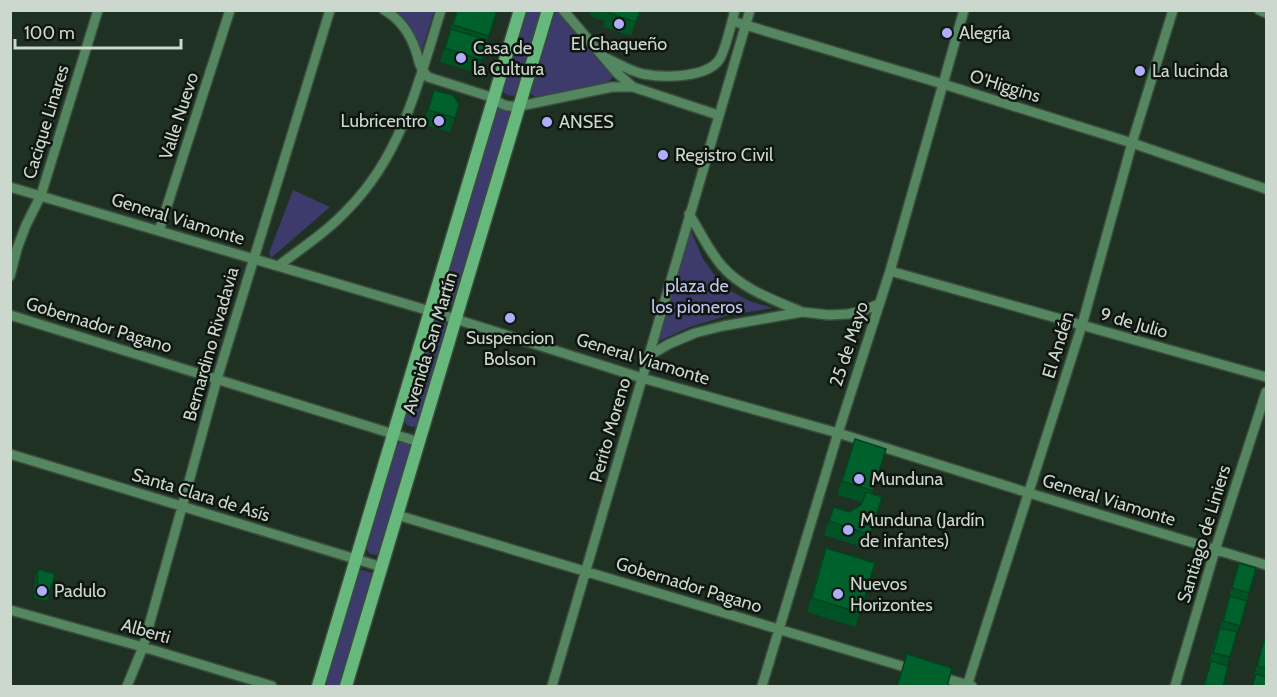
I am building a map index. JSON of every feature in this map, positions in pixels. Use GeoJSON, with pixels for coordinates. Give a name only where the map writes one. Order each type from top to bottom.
{"type":"FeatureCollection","features":[{"type":"Feature","properties":{"kind":"main road","name":"Avenida San Martín"},"geometry":{"type":"LineString","coordinates":[[318,687],[520,10]]}},
{"type":"Feature","properties":{"kind":"main road","name":"Avenida San Martín"},"geometry":{"type":"LineString","coordinates":[[346,687],[548,10]]}},
{"type":"Feature","properties":{"kind":"street","name":"Cacique Linares"},"geometry":{"type":"LineString","coordinates":[[10,276],[26,225],[41,195],[98,10]]}},
{"type":"Feature","properties":{"kind":"street","name":"Valle Nuevo"},"geometry":{"type":"LineString","coordinates":[[159,231],[231,10]]}},
{"type":"Feature","properties":{"kind":"street","name":"Bernardino Rivadavia"},"geometry":{"type":"LineString","coordinates":[[127,687],[142,647],[217,379],[330,10]]}},
{"type":"Feature","properties":{"kind":"street"},"geometry":{"type":"LineString","coordinates":[[384,10],[400,22],[410,35],[422,71],[428,77],[494,98],[502,105],[520,106],[612,87],[633,87],[718,115]]}},
{"type":"Feature","properties":{"kind":"street"},"geometry":{"type":"LineString","coordinates":[[278,266],[330,227],[350,208],[369,186],[387,159],[401,132],[441,10]]}},
{"type":"Feature","properties":{"kind":"street"},"geometry":{"type":"LineString","coordinates":[[563,10],[633,87]]}},
{"type":"Feature","properties":{"kind":"street"},"geometry":{"type":"LineString","coordinates":[[604,57],[644,74],[670,77],[692,74],[712,67],[721,58],[735,10]]}},
{"type":"Feature","properties":{"kind":"street","name":"25 de Mayo"},"geometry":{"type":"LineString","coordinates":[[762,687],[838,433],[890,271],[964,10]]}},
{"type":"Feature","properties":{"kind":"street","name":"El Andén"},"geometry":{"type":"LineString","coordinates":[[969,686],[1082,325],[1132,143],[1173,10]]}},
{"type":"Feature","properties":{"kind":"street"},"geometry":{"type":"LineString","coordinates":[[1259,10],[1266,13]]}},
{"type":"Feature","properties":{"kind":"street","name":"Perito Moreno"},"geometry":{"type":"LineString","coordinates":[[552,687],[749,11]]}},
{"type":"Feature","properties":{"kind":"street","name":"O'Higgins"},"geometry":{"type":"LineString","coordinates":[[732,21],[1132,143],[1266,189]]}},
{"type":"Feature","properties":{"kind":"street","name":"General Viamonte"},"geometry":{"type":"LineString","coordinates":[[10,186],[430,311],[642,378],[838,433],[1266,565]]}},
{"type":"Feature","properties":{"kind":"street"},"geometry":{"type":"LineString","coordinates":[[689,214],[723,268],[758,293],[802,312]]}},
{"type":"Feature","properties":{"kind":"street","name":"9 de Julio"},"geometry":{"type":"LineString","coordinates":[[890,271],[1266,377]]}},
{"type":"Feature","properties":{"kind":"street"},"geometry":{"type":"LineString","coordinates":[[650,355],[695,333],[723,326],[802,312],[829,315],[848,314],[879,304]]}},
{"type":"Feature","properties":{"kind":"street","name":"Gobernador Pagano"},"geometry":{"type":"LineString","coordinates":[[10,315],[419,442]]}},
{"type":"Feature","properties":{"kind":"street","name":"Santiago de Liniers"},"geometry":{"type":"LineString","coordinates":[[1175,687],[1215,550],[1266,392]]}},
{"type":"Feature","properties":{"kind":"street","name":"Santa Clara de Asís"},"geometry":{"type":"LineString","coordinates":[[10,454],[382,567]]}},
{"type":"Feature","properties":{"kind":"street","name":"Gobernador Pagano"},"geometry":{"type":"LineString","coordinates":[[397,515],[969,686]]}},
{"type":"Feature","properties":{"kind":"street","name":"Alberti"},"geometry":{"type":"LineString","coordinates":[[10,610],[272,687]]}},
{"type":"Feature","properties":{"kind":"green space"},"geometry":{"type":"Polygon","coordinates":[[[402,10],[434,11],[421,53],[410,26],[398,12],[402,10]]]}},
{"type":"Feature","properties":{"kind":"green space"},"geometry":{"type":"Polygon","coordinates":[[[525,11],[545,11],[518,94],[510,96],[503,92],[502,88],[525,11]]]}},
{"type":"Feature","properties":{"kind":"green space"},"geometry":{"type":"Polygon","coordinates":[[[559,11],[613,71],[612,76],[607,82],[537,98],[531,94],[531,91],[555,13],[559,11]]]}},
{"type":"Feature","properties":{"kind":"green space"},"geometry":{"type":"Polygon","coordinates":[[[498,106],[505,111],[512,111],[456,303],[447,306],[441,303],[441,295],[495,108],[498,106]]]}},
{"type":"Feature","properties":{"kind":"green space"},"geometry":{"type":"Polygon","coordinates":[[[293,190],[330,207],[271,258],[269,253],[293,190]]]}},
{"type":"Feature","properties":{"kind":"green space","name":"plaza de los pioneros"},"geometry":{"type":"Polygon","coordinates":[[[690,229],[703,259],[722,286],[749,301],[773,308],[729,315],[690,327],[659,341],[690,229]]]}},
{"type":"Feature","properties":{"kind":"green space"},"geometry":{"type":"Polygon","coordinates":[[[435,320],[443,320],[448,326],[421,421],[417,426],[412,427],[404,421],[405,416],[435,320]]]}},
{"type":"Feature","properties":{"kind":"green space"},"geometry":{"type":"Polygon","coordinates":[[[399,443],[408,443],[411,448],[380,552],[377,555],[372,554],[367,550],[367,543],[396,448],[399,443]]]}},
{"type":"Feature","properties":{"kind":"green space"},"geometry":{"type":"Polygon","coordinates":[[[362,570],[372,573],[374,577],[340,686],[328,686],[327,677],[357,575],[362,570]]]}},
{"type":"Feature","properties":{"kind":"building"},"geometry":{"type":"Polygon","coordinates":[[[457,10],[497,10],[489,36],[453,25],[457,10]]]}},
{"type":"Feature","properties":{"kind":"building"},"geometry":{"type":"Polygon","coordinates":[[[609,10],[640,10],[636,22],[608,13],[609,10]]]}},
{"type":"Feature","properties":{"kind":"building"},"geometry":{"type":"Polygon","coordinates":[[[451,29],[487,40],[482,60],[445,48],[451,29]]]}},
{"type":"Feature","properties":{"kind":"building"},"geometry":{"type":"Polygon","coordinates":[[[434,90],[453,95],[459,104],[455,118],[428,110],[434,90]]]}},
{"type":"Feature","properties":{"kind":"building","name":"Munduna"},"geometry":{"type":"Polygon","coordinates":[[[855,439],[886,449],[873,491],[842,481],[855,439]]]}},
{"type":"Feature","properties":{"kind":"building"},"geometry":{"type":"Polygon","coordinates":[[[866,492],[882,497],[870,535],[829,521],[834,507],[849,512],[861,505],[866,492]]]}},
{"type":"Feature","properties":{"kind":"building","name":"Nuevos Horizontes"},"geometry":{"type":"Polygon","coordinates":[[[826,548],[875,563],[860,613],[812,598],[826,548]]]}},
{"type":"Feature","properties":{"kind":"building"},"geometry":{"type":"Polygon","coordinates":[[[1239,563],[1256,568],[1249,593],[1232,588],[1239,563]]]}},
{"type":"Feature","properties":{"kind":"building"},"geometry":{"type":"Polygon","coordinates":[[[38,569],[55,574],[50,591],[37,588],[38,569]]]}},
{"type":"Feature","properties":{"kind":"building"},"geometry":{"type":"Polygon","coordinates":[[[1230,596],[1247,601],[1240,626],[1223,621],[1230,596]]]}},
{"type":"Feature","properties":{"kind":"building"},"geometry":{"type":"Polygon","coordinates":[[[1220,628],[1237,632],[1230,657],[1213,653],[1220,628]]]}},
{"type":"Feature","properties":{"kind":"building"},"geometry":{"type":"Polygon","coordinates":[[[1264,641],[1266,641],[1266,668],[1257,666],[1264,641]]]}},
{"type":"Feature","properties":{"kind":"building"},"geometry":{"type":"Polygon","coordinates":[[[907,654],[952,668],[947,687],[897,687],[907,654]]]}},
{"type":"Feature","properties":{"kind":"building"},"geometry":{"type":"Polygon","coordinates":[[[1211,661],[1228,666],[1223,687],[1204,686],[1211,661]]]}},
{"type":"Feature","properties":{"kind":"building"},"geometry":{"type":"Polygon","coordinates":[[[1256,674],[1266,677],[1266,687],[1252,687],[1256,674]]]}},
{"type":"Feature","properties":{"kind":"place","name":"El Chaqueño"},"geometry":{"type":"Point","coordinates":[619,24]}},
{"type":"Feature","properties":{"kind":"place","name":"Alegría"},"geometry":{"type":"Point","coordinates":[947,33]}},
{"type":"Feature","properties":{"kind":"place","name":"Casa de la Cultura"},"geometry":{"type":"Point","coordinates":[461,58]}},
{"type":"Feature","properties":{"kind":"place","name":"La lucinda"},"geometry":{"type":"Point","coordinates":[1140,71]}},
{"type":"Feature","properties":{"kind":"place","name":"Lubricentro"},"geometry":{"type":"Point","coordinates":[439,121]}},
{"type":"Feature","properties":{"kind":"place","name":"ANSES"},"geometry":{"type":"Point","coordinates":[547,122]}},
{"type":"Feature","properties":{"kind":"place","name":"Registro Civil"},"geometry":{"type":"Point","coordinates":[663,155]}},
{"type":"Feature","properties":{"kind":"place","name":"Suspencion Bolson"},"geometry":{"type":"Point","coordinates":[510,318]}},
{"type":"Feature","properties":{"kind":"place","name":"Munduna"},"geometry":{"type":"Point","coordinates":[859,479]}},
{"type":"Feature","properties":{"kind":"place","name":"Munduna (Jardín de infantes)"},"geometry":{"type":"Point","coordinates":[848,530]}},
{"type":"Feature","properties":{"kind":"place","name":"Padulo"},"geometry":{"type":"Point","coordinates":[42,591]}},
{"type":"Feature","properties":{"kind":"place","name":"Nuevos Horizontes"},"geometry":{"type":"Point","coordinates":[838,594]}}]}
